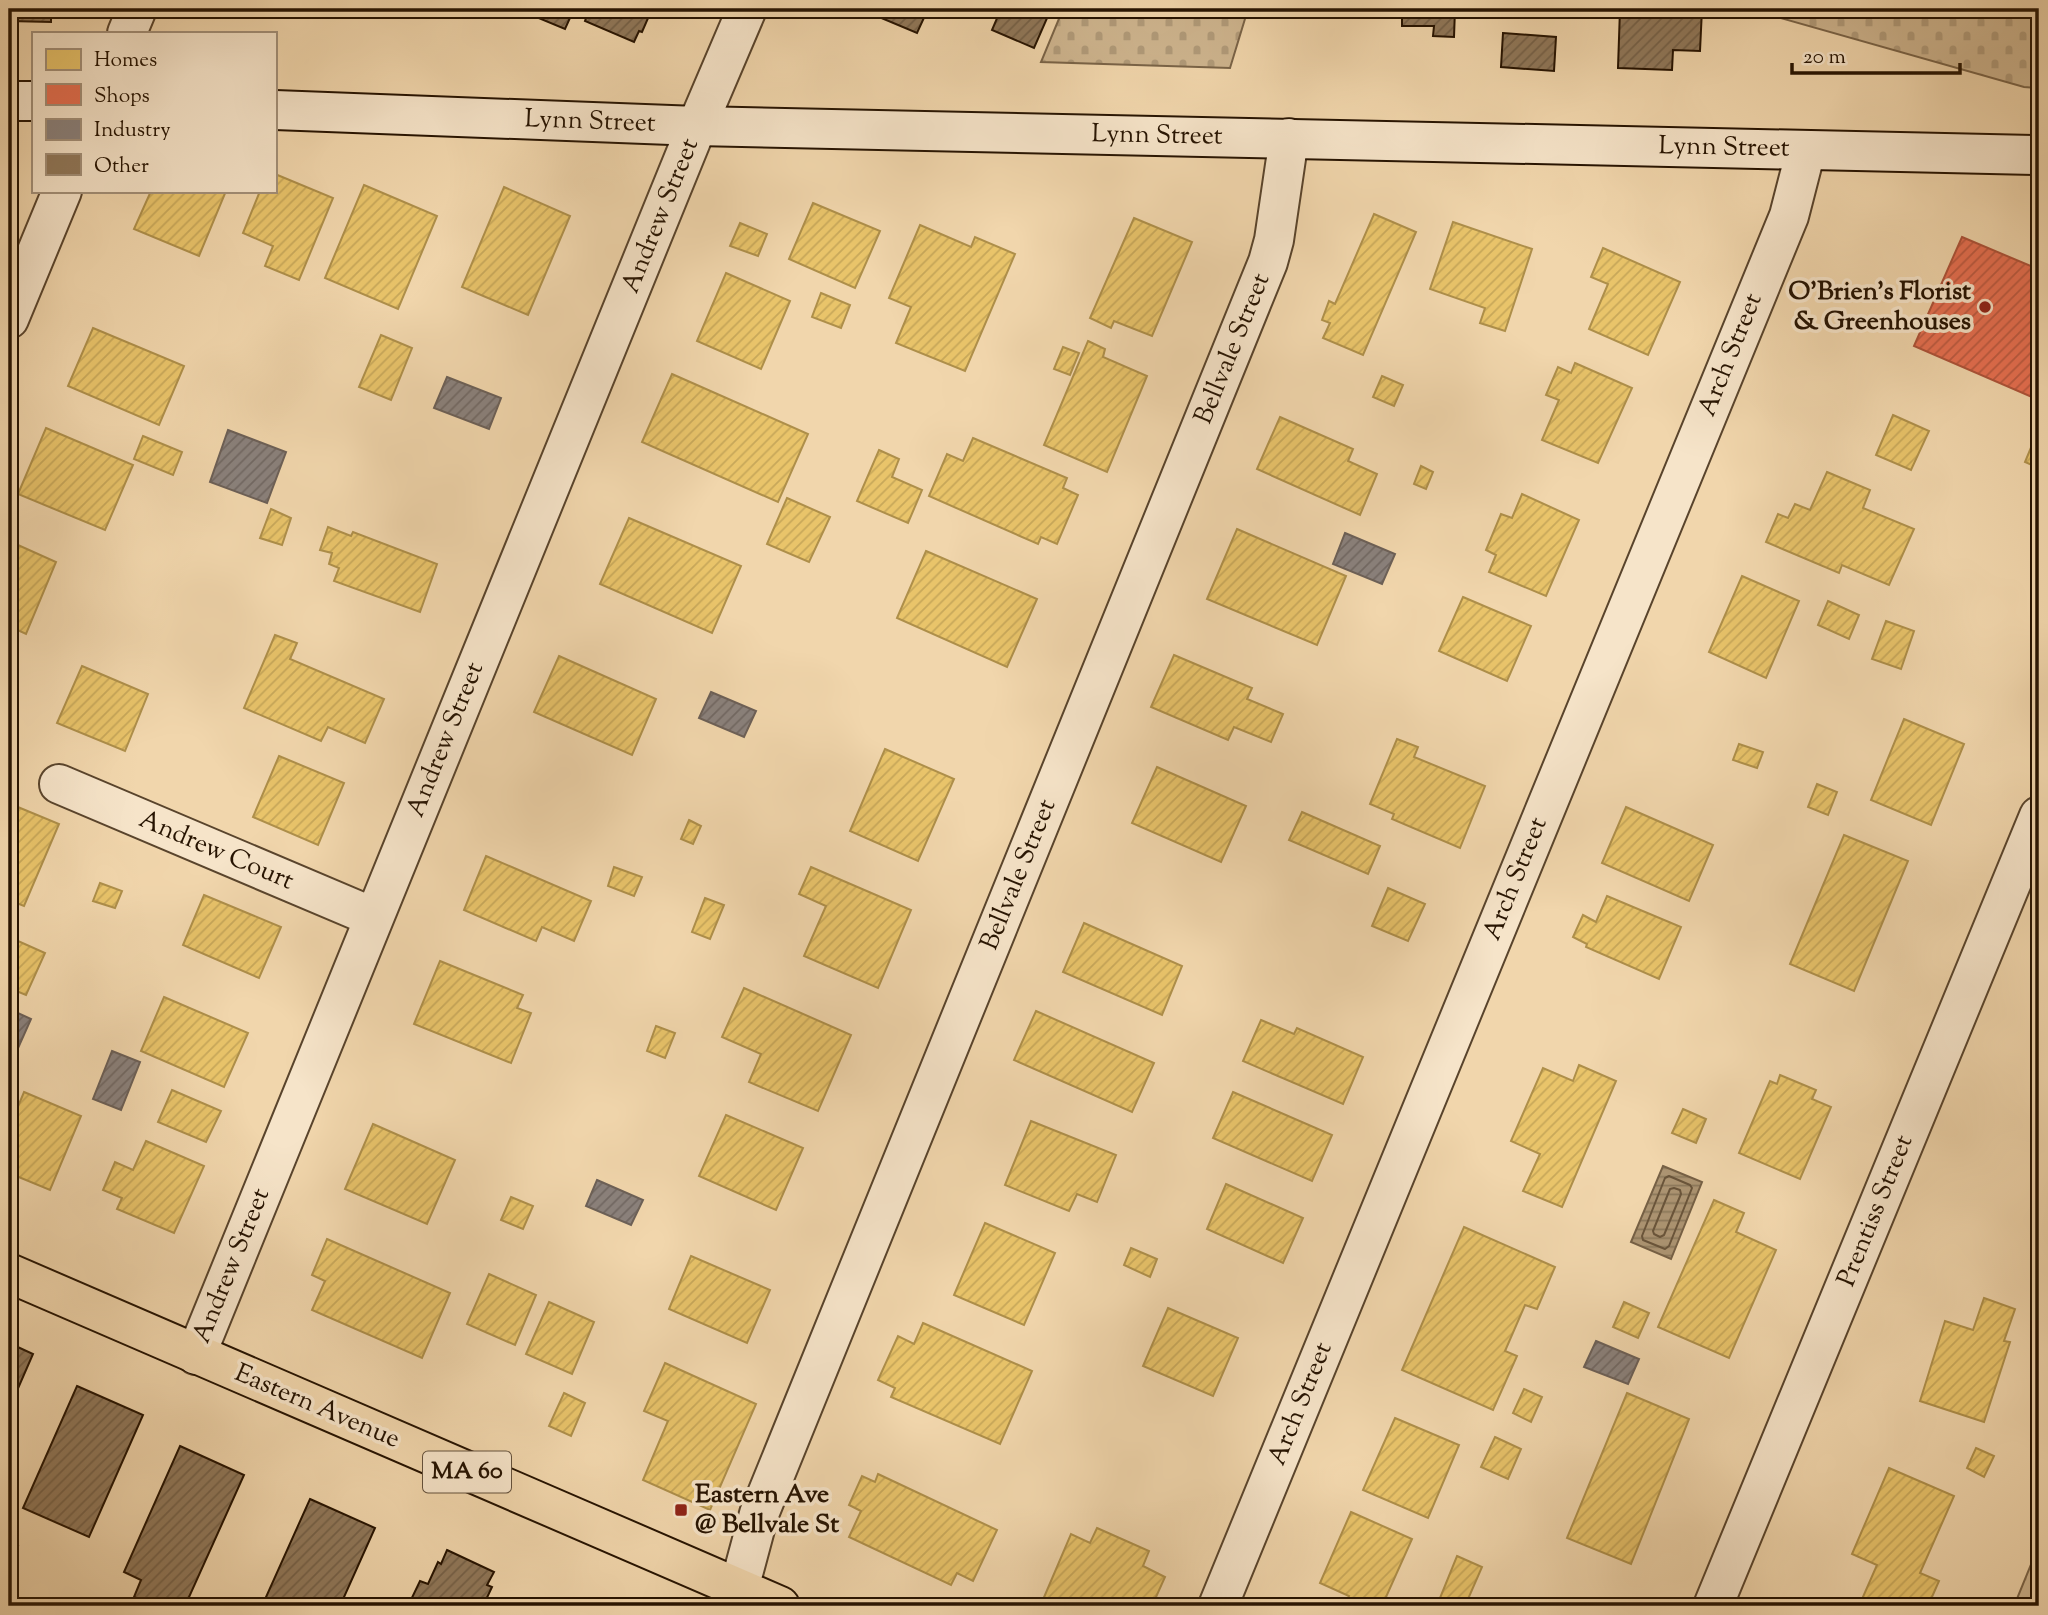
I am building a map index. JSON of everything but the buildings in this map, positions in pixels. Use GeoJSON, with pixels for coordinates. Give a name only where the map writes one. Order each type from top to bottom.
{"type":"FeatureCollection","features":[{"type":"Feature","properties":{"kind":"main road","name":"Eastern Avenue"},"geometry":{"type":"LineString","coordinates":[[9,1273],[734,1597],[780,1606]]}},
{"type":"Feature","properties":{"kind":"street"},"geometry":{"type":"LineString","coordinates":[[127,32],[137,9]]}},
{"type":"Feature","properties":{"kind":"street","name":"Andrew Street"},"geometry":{"type":"LineString","coordinates":[[196,1355],[373,917],[747,9]]}},
{"type":"Feature","properties":{"kind":"street"},"geometry":{"type":"LineString","coordinates":[[9,101],[32,102]]}},
{"type":"Feature","properties":{"kind":"street","name":"Lynn Street"},"geometry":{"type":"LineString","coordinates":[[276,110],[697,126],[2039,155]]}},
{"type":"Feature","properties":{"kind":"street","name":"Bellvale Street"},"geometry":{"type":"LineString","coordinates":[[734,1597],[759,1514],[1268,262],[1274,240],[1289,138]]}},
{"type":"Feature","properties":{"kind":"street","name":"Arch Street"},"geometry":{"type":"LineString","coordinates":[[1218,1606],[1789,216],[1806,150]]}},
{"type":"Feature","properties":{"kind":"street"},"geometry":{"type":"LineString","coordinates":[[9,320],[62,192]]}},
{"type":"Feature","properties":{"kind":"street","name":"Andrew Court"},"geometry":{"type":"LineString","coordinates":[[59,784],[373,917]]}},
{"type":"Feature","properties":{"kind":"street","name":"Prentiss Street"},"geometry":{"type":"LineString","coordinates":[[1713,1606],[2039,816]]}},
{"type":"Feature","properties":{"kind":"green space"},"geometry":{"type":"Polygon","coordinates":[[[1063,9],[1248,9],[1230,68],[1041,62],[1063,9]]]}},
{"type":"Feature","properties":{"kind":"green space"},"geometry":{"type":"Polygon","coordinates":[[[1749,9],[2039,9],[2039,88],[2024,87],[1749,9]]]}},
{"type":"Feature","properties":{"kind":"green space"},"geometry":{"type":"Polygon","coordinates":[[[2039,1545],[2039,1606],[2014,1606],[2039,1545]]]}},
{"type":"Feature","properties":{"kind":"water"},"geometry":{"type":"Polygon","coordinates":[[[1663,1166],[1702,1182],[1671,1259],[1631,1242],[1663,1166]]]}},
{"type":"Feature","properties":{"kind":"place","name":"O'Brien's Florist & Greenhouses"},"geometry":{"type":"Point","coordinates":[1985,307]}},
{"type":"Feature","properties":{"kind":"place","name":"Eastern Ave @ Bellvale St"},"geometry":{"type":"Point","coordinates":[681,1510]}}]}
